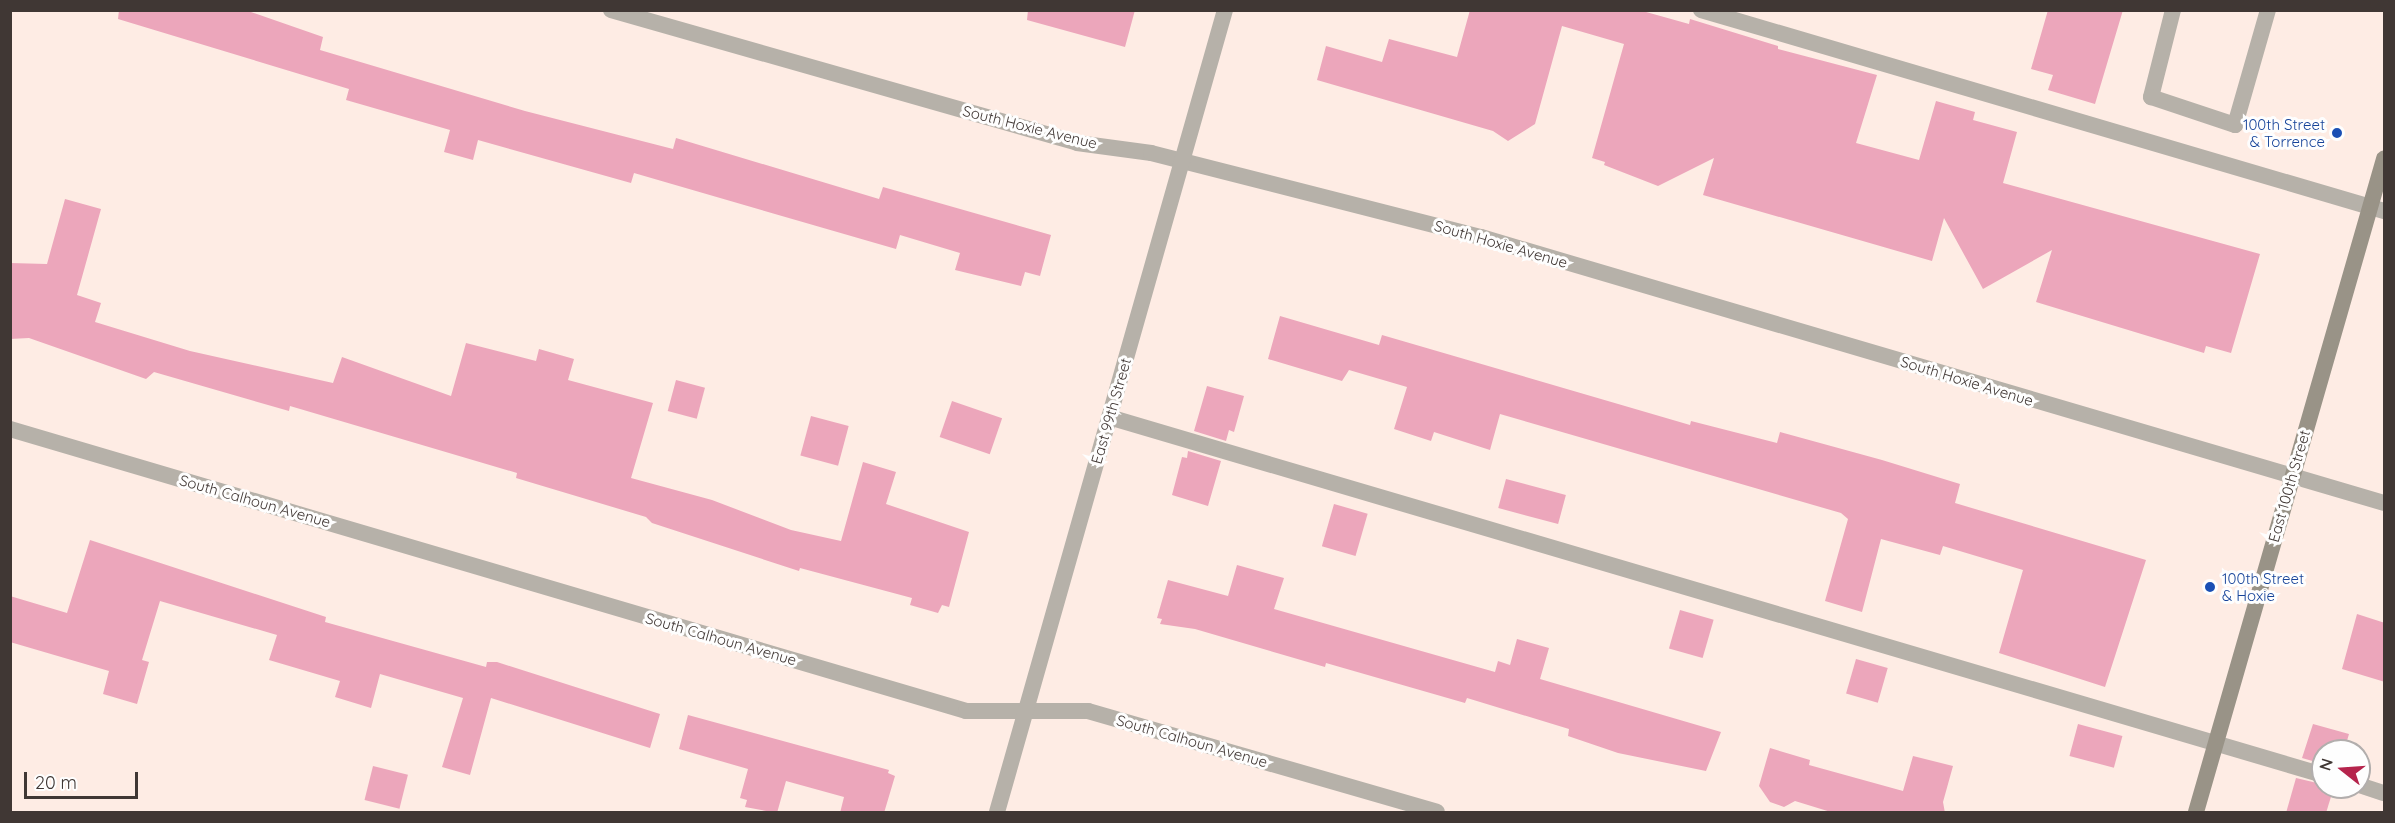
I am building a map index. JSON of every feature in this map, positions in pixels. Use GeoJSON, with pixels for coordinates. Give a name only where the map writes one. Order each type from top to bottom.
{"type":"FeatureCollection","features":[{"type":"Feature","properties":{"kind":"main road","name":"East 100th Street"},"geometry":{"type":"LineString","coordinates":[[2196,813],[2292,476],[2377,209],[2385,159]]}},
{"type":"Feature","properties":{"kind":"street","name":"South Hoxie Avenue"},"geometry":{"type":"LineString","coordinates":[[611,10],[1077,143],[1182,162],[1480,237],[2385,504]]}},
{"type":"Feature","properties":{"kind":"street","name":"East 99th Street"},"geometry":{"type":"LineString","coordinates":[[997,813],[1225,10]]}},
{"type":"Feature","properties":{"kind":"street"},"geometry":{"type":"LineString","coordinates":[[1701,10],[2377,209]]}},
{"type":"Feature","properties":{"kind":"street"},"geometry":{"type":"LineString","coordinates":[[2173,10],[2151,97],[2235,125],[2268,10]]}},
{"type":"Feature","properties":{"kind":"street"},"geometry":{"type":"LineString","coordinates":[[1109,417],[2311,771]]}},
{"type":"Feature","properties":{"kind":"street","name":"South Calhoun Avenue"},"geometry":{"type":"LineString","coordinates":[[10,429],[966,711],[1088,711],[1437,813]]}},
{"type":"Feature","properties":{"kind":"building"},"geometry":{"type":"Polygon","coordinates":[[[119,10],[245,10],[323,37],[320,50],[525,111],[673,149],[676,138],[879,199],[883,187],[1051,235],[1040,276],[1025,272],[1021,286],[955,270],[960,253],[900,235],[896,249],[634,173],[631,183],[478,140],[473,160],[444,152],[450,130],[346,100],[349,89],[118,19],[119,10]]]}},
{"type":"Feature","properties":{"kind":"building"},"geometry":{"type":"Polygon","coordinates":[[[1028,10],[1135,10],[1125,47],[1027,20],[1028,10]]]}},
{"type":"Feature","properties":{"kind":"building"},"geometry":{"type":"Polygon","coordinates":[[[1470,10],[1639,10],[1689,24],[1690,19],[1778,46],[1778,49],[1877,75],[1856,143],[1919,160],[1936,101],[1975,112],[1973,120],[2017,132],[2003,183],[2260,254],[2231,353],[2206,346],[2204,353],[2036,302],[2052,250],[1983,289],[1944,218],[1932,261],[1703,195],[1714,158],[1658,186],[1604,165],[1605,162],[1592,158],[1624,44],[1562,26],[1535,124],[1508,141],[1493,131],[1317,80],[1326,46],[1382,62],[1389,39],[1457,57],[1470,10]]]}},
{"type":"Feature","properties":{"kind":"building"},"geometry":{"type":"Polygon","coordinates":[[[2048,10],[2123,10],[2095,104],[2048,90],[2053,75],[2031,69],[2048,10]]]}},
{"type":"Feature","properties":{"kind":"building"},"geometry":{"type":"Polygon","coordinates":[[[65,199],[101,209],[77,295],[101,303],[95,322],[190,351],[333,383],[342,357],[451,396],[466,343],[536,361],[539,349],[574,359],[568,380],[653,403],[631,478],[712,500],[791,530],[841,541],[863,462],[896,472],[886,504],[969,532],[949,607],[942,605],[938,613],[910,605],[912,598],[800,568],[799,571],[652,523],[646,517],[516,478],[517,473],[290,406],[289,411],[154,372],[146,379],[29,338],[10,339],[10,263],[47,264],[65,199]]]}},
{"type":"Feature","properties":{"kind":"building"},"geometry":{"type":"Polygon","coordinates":[[[1280,316],[1379,345],[1382,335],[1690,425],[1691,421],[1777,443],[1780,432],[1882,460],[1960,484],[1955,503],[2146,560],[2105,687],[1999,653],[2023,570],[1943,546],[1940,555],[1881,539],[1862,612],[1825,601],[1848,519],[1841,513],[1500,414],[1490,450],[1434,432],[1431,441],[1394,429],[1407,387],[1349,370],[1342,381],[1268,359],[1280,316]]]}},
{"type":"Feature","properties":{"kind":"building"},"geometry":{"type":"Polygon","coordinates":[[[676,380],[705,388],[697,419],[668,411],[676,380]]]}},
{"type":"Feature","properties":{"kind":"building"},"geometry":{"type":"Polygon","coordinates":[[[1207,386],[1244,396],[1234,432],[1229,430],[1226,441],[1194,431],[1207,386]]]}},
{"type":"Feature","properties":{"kind":"building"},"geometry":{"type":"Polygon","coordinates":[[[952,401],[1002,418],[990,454],[940,437],[952,401]]]}},
{"type":"Feature","properties":{"kind":"building"},"geometry":{"type":"Polygon","coordinates":[[[811,416],[849,426],[838,466],[800,456],[811,416]]]}},
{"type":"Feature","properties":{"kind":"building"},"geometry":{"type":"Polygon","coordinates":[[[1188,451],[1221,461],[1208,506],[1172,495],[1182,457],[1187,458],[1188,451]]]}},
{"type":"Feature","properties":{"kind":"building"},"geometry":{"type":"Polygon","coordinates":[[[1506,479],[1566,495],[1558,524],[1498,508],[1506,479]]]}},
{"type":"Feature","properties":{"kind":"building"},"geometry":{"type":"Polygon","coordinates":[[[1334,504],[1368,514],[1356,556],[1322,546],[1334,504]]]}},
{"type":"Feature","properties":{"kind":"building"},"geometry":{"type":"Polygon","coordinates":[[[90,540],[326,617],[325,622],[486,667],[487,662],[497,662],[660,714],[650,748],[491,698],[470,775],[442,767],[463,698],[380,674],[371,708],[335,697],[340,681],[269,660],[277,635],[160,601],[142,660],[149,662],[137,704],[103,694],[109,671],[10,642],[10,596],[67,613],[90,540]]]}},
{"type":"Feature","properties":{"kind":"building"},"geometry":{"type":"Polygon","coordinates":[[[1237,565],[1284,578],[1274,609],[1495,672],[1498,661],[1510,665],[1517,639],[1549,648],[1540,679],[1721,732],[1706,771],[1618,753],[1568,736],[1569,729],[1467,698],[1465,703],[1326,663],[1325,667],[1195,629],[1160,624],[1162,619],[1157,618],[1168,580],[1228,596],[1237,565]]]}},
{"type":"Feature","properties":{"kind":"building"},"geometry":{"type":"Polygon","coordinates":[[[1680,610],[1714,620],[1703,658],[1669,648],[1680,610]]]}},
{"type":"Feature","properties":{"kind":"building"},"geometry":{"type":"Polygon","coordinates":[[[2357,614],[2385,623],[2385,682],[2342,669],[2357,614]]]}},
{"type":"Feature","properties":{"kind":"building"},"geometry":{"type":"Polygon","coordinates":[[[1856,659],[1888,668],[1878,703],[1846,694],[1856,659]]]}},
{"type":"Feature","properties":{"kind":"building"},"geometry":{"type":"Polygon","coordinates":[[[688,715],[889,770],[888,773],[895,776],[884,813],[840,813],[844,797],[786,781],[777,813],[745,807],[747,800],[740,798],[748,769],[679,749],[688,715]]]}},
{"type":"Feature","properties":{"kind":"building"},"geometry":{"type":"Polygon","coordinates":[[[2078,724],[2122,736],[2114,768],[2069,756],[2078,724]]]}},
{"type":"Feature","properties":{"kind":"building"},"geometry":{"type":"Polygon","coordinates":[[[2313,724],[2349,734],[2348,739],[2311,739],[2311,761],[2302,758],[2313,724]]]}},
{"type":"Feature","properties":{"kind":"building"},"geometry":{"type":"Polygon","coordinates":[[[1770,748],[1810,760],[1809,765],[1903,791],[1913,756],[1953,766],[1943,802],[1945,813],[1834,813],[1795,801],[1784,807],[1770,802],[1759,786],[1770,748]]]}},
{"type":"Feature","properties":{"kind":"building"},"geometry":{"type":"Polygon","coordinates":[[[373,766],[408,775],[399,809],[365,800],[373,766]]]}},
{"type":"Feature","properties":{"kind":"building"},"geometry":{"type":"Polygon","coordinates":[[[2296,778],[2311,782],[2311,799],[2330,799],[2326,813],[2286,813],[2296,778]]]}},
{"type":"Feature","properties":{"kind":"place","name":"100th Street & Torrence"},"geometry":{"type":"Point","coordinates":[2337,133]}},
{"type":"Feature","properties":{"kind":"place","name":"100th Street & Hoxie"},"geometry":{"type":"Point","coordinates":[2210,587]}}]}
